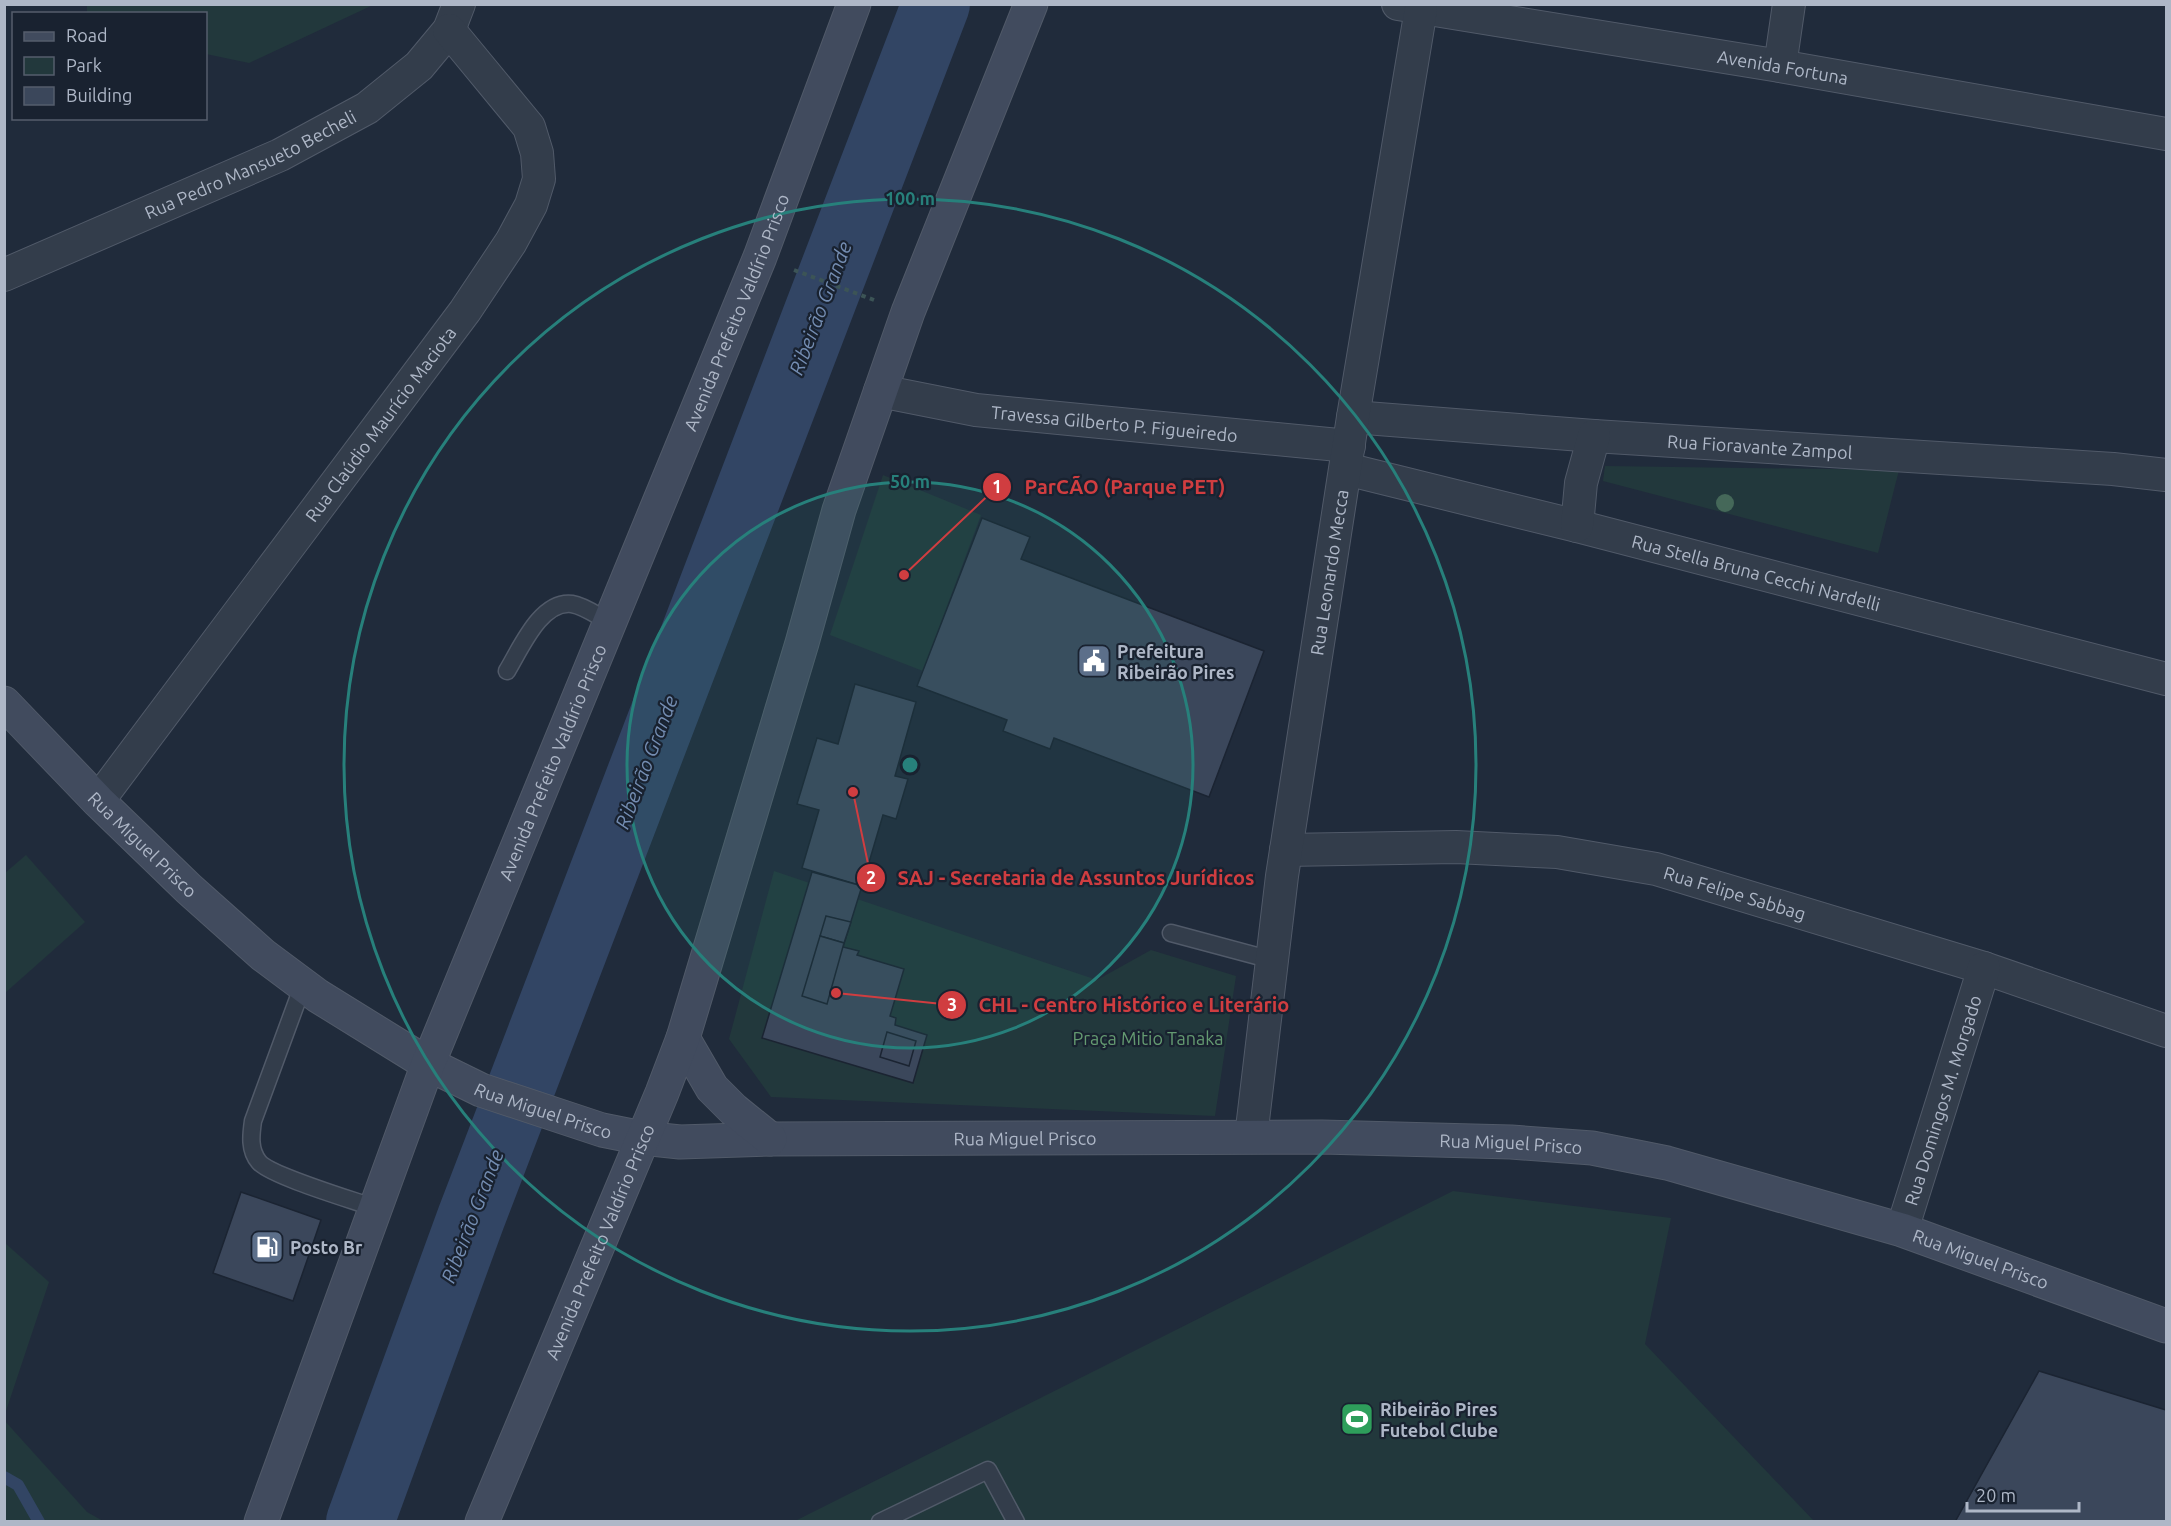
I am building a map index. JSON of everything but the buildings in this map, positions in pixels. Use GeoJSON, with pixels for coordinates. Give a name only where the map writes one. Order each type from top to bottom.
{"type":"FeatureCollection","features":[{"type":"Feature","properties":{"kind":"main road","name":"Avenida Prefeito Valdírio Prisco"},"geometry":{"type":"LineString","coordinates":[[261,1521],[428,1064],[760,257],[854,4]]}},
{"type":"Feature","properties":{"kind":"main road","name":"Avenida Prefeito Valdírio Prisco"},"geometry":{"type":"LineString","coordinates":[[482,1521],[683,1038],[802,643],[839,510],[908,312],[1031,4]]}},
{"type":"Feature","properties":{"kind":"main road","name":"Rua Miguel Prisco"},"geometry":{"type":"LineString","coordinates":[[4,703],[98,801],[189,889],[263,955],[303,985],[428,1064],[481,1090],[568,1121],[642,1138],[680,1142],[770,1139],[1251,1137],[1511,1142],[1592,1148],[1668,1163],[1902,1230],[2166,1326]]}},
{"type":"Feature","properties":{"kind":"main road"},"geometry":{"type":"LineString","coordinates":[[683,1038],[712,1088],[734,1110],[770,1139]]}},
{"type":"Feature","properties":{"kind":"street"},"geometry":{"type":"LineString","coordinates":[[1780,66],[1789,4]]}},
{"type":"Feature","properties":{"kind":"street","name":"Avenida Fortuna"},"geometry":{"type":"LineString","coordinates":[[1410,7],[1780,66],[2166,134]]}},
{"type":"Feature","properties":{"kind":"street","name":"Rua Leonardo Mecca"},"geometry":{"type":"LineString","coordinates":[[1251,1137],[1286,850],[1350,444],[1410,7]]}},
{"type":"Feature","properties":{"kind":"street","name":"Rua Pedro Mansueto Becheli"},"geometry":{"type":"LineString","coordinates":[[4,275],[280,155],[367,108],[419,66],[454,17]]}},
{"type":"Feature","properties":{"kind":"street","name":"Rua Claúdio Maurício Maciota"},"geometry":{"type":"LineString","coordinates":[[98,801],[465,310],[511,242],[531,205],[539,179],[537,153],[529,127],[454,17]]}},
{"type":"Feature","properties":{"kind":"street","name":"Travessa Gilberto P. Figueiredo"},"geometry":{"type":"LineString","coordinates":[[880,391],[976,410],[1350,444]]}},
{"type":"Feature","properties":{"kind":"street"},"geometry":{"type":"LineString","coordinates":[[1577,526],[1581,483],[1594,436]]}},
{"type":"Feature","properties":{"kind":"street","name":"Rua Fioravante Zampol"},"geometry":{"type":"LineString","coordinates":[[1350,444],[1594,436],[2114,469],[2166,475]]}},
{"type":"Feature","properties":{"kind":"street","name":"Rua Stella Bruna Cecchi Nardelli"},"geometry":{"type":"LineString","coordinates":[[1350,444],[1577,526],[2166,679]]}},
{"type":"Feature","properties":{"kind":"street","name":"Rua Felipe Sabbag"},"geometry":{"type":"LineString","coordinates":[[1286,850],[1456,847],[1557,852],[1656,868],[1984,968],[2166,1031]]}},
{"type":"Feature","properties":{"kind":"street","name":"Rua Domingos M. Morgado"},"geometry":{"type":"LineString","coordinates":[[1902,1230],[1984,968]]}},
{"type":"Feature","properties":{"kind":"lane"},"geometry":{"type":"LineString","coordinates":[[507,671],[541,616],[559,604],[574,604],[611,623]]}},
{"type":"Feature","properties":{"kind":"lane"},"geometry":{"type":"LineString","coordinates":[[1171,933],[1272,960]]}},
{"type":"Feature","properties":{"kind":"lane"},"geometry":{"type":"LineString","coordinates":[[303,985],[253,1121],[250,1142],[258,1161],[273,1172],[375,1208]]}},
{"type":"Feature","properties":{"kind":"lane"},"geometry":{"type":"LineString","coordinates":[[880,1521],[988,1470],[1016,1521]]}},
{"type":"Feature","properties":{"kind":"path"},"geometry":{"type":"LineString","coordinates":[[788,268],[869,299]]}},
{"type":"Feature","properties":{"kind":"green space"},"geometry":{"type":"Polygon","coordinates":[[[87,4],[373,5],[249,63],[207,54],[207,12],[87,12],[87,4]]]}},
{"type":"Feature","properties":{"kind":"green space"},"geometry":{"type":"Polygon","coordinates":[[[1605,466],[1899,470],[1878,553],[1603,481],[1605,466]]]}},
{"type":"Feature","properties":{"kind":"green space"},"geometry":{"type":"Polygon","coordinates":[[[883,475],[981,515],[923,671],[830,635],[883,475]]]}},
{"type":"Feature","properties":{"kind":"green space"},"geometry":{"type":"Polygon","coordinates":[[[26,855],[85,922],[5,993],[5,873],[26,855]]]}},
{"type":"Feature","properties":{"kind":"green space","name":"Praça Mitio Tanaka"},"geometry":{"type":"Polygon","coordinates":[[[774,871],[1097,980],[1151,950],[1236,976],[1215,1116],[771,1097],[729,1039],[774,871]]]}},
{"type":"Feature","properties":{"kind":"green space","name":"Ribeirão Pires Futebol Clube"},"geometry":{"type":"Polygon","coordinates":[[[1453,1191],[1671,1218],[1645,1344],[1814,1521],[793,1522],[1453,1191]]]}},
{"type":"Feature","properties":{"kind":"green space"},"geometry":{"type":"Polygon","coordinates":[[[5,1243],[49,1282],[5,1414],[5,1243]]]}},
{"type":"Feature","properties":{"kind":"green space"},"geometry":{"type":"Polygon","coordinates":[[[4,1420],[87,1512],[103,1521],[5,1521],[4,1420]]]}},
{"type":"Feature","properties":{"kind":"waterway","name":"Ribeirão Grande"},"geometry":{"type":"LineString","coordinates":[[360,1522],[471,1218],[936,4]]}},
{"type":"Feature","properties":{"kind":"waterway"},"geometry":{"type":"LineString","coordinates":[[4,1477],[18,1485],[39,1522]]}},
{"type":"Feature","properties":{"kind":"place","name":"ParCÃO (Parque PET)"},"geometry":{"type":"Point","coordinates":[904,575]}},
{"type":"Feature","properties":{"kind":"place","name":"Prefeitura Ribeirão Pires"},"geometry":{"type":"Point","coordinates":[1094,661]}},
{"type":"Feature","properties":{"kind":"place","name":"SAJ - Secretaria de Assuntos Jurídicos"},"geometry":{"type":"Point","coordinates":[853,792]}},
{"type":"Feature","properties":{"kind":"place","name":"CHL - Centro Histórico e Literário"},"geometry":{"type":"Point","coordinates":[836,993]}},
{"type":"Feature","properties":{"kind":"place","name":"Posto Br"},"geometry":{"type":"Point","coordinates":[267,1247]}},
{"type":"Feature","properties":{"kind":"place","name":"Ribeirão Pires Futebol Clube"},"geometry":{"type":"Point","coordinates":[1357,1419]}}]}
